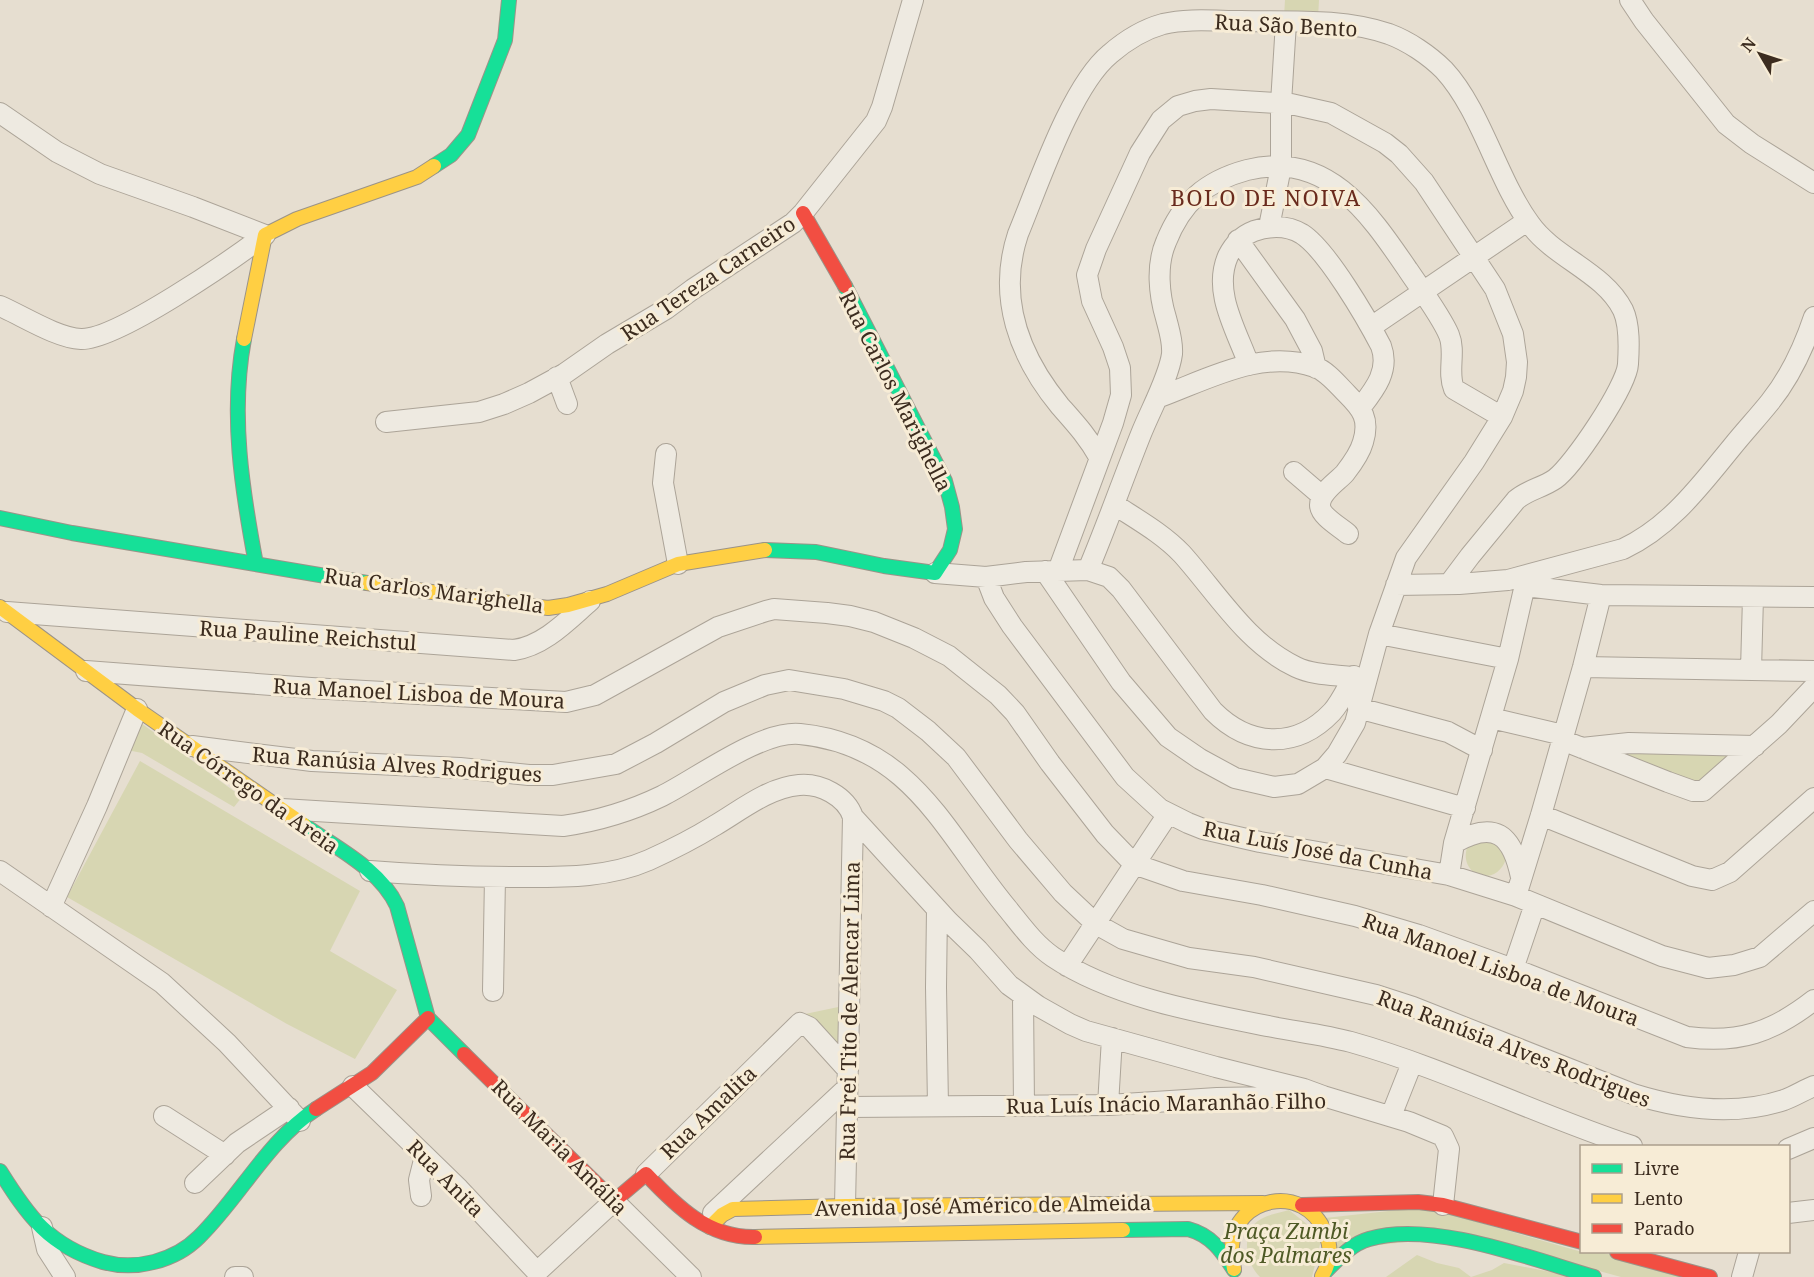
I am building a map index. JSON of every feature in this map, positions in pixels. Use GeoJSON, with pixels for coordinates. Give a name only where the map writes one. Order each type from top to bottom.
{"type":"FeatureCollection","features":[{"type":"Feature","properties":{"kind":"street"},"geometry":{"type":"LineString","coordinates":[[0,306],[68,336],[82,339],[98,336],[114,330],[170,299],[265,235],[314,212],[417,177],[451,155],[468,135],[505,40],[509,0]]}},
{"type":"Feature","properties":{"kind":"street","name":"Rua Tereza Carneiro"},"geometry":{"type":"LineString","coordinates":[[386,422],[479,412],[504,404],[557,377],[666,309],[775,235],[803,213],[869,131],[880,113],[913,0]]}},
{"type":"Feature","properties":{"kind":"street"},"geometry":{"type":"LineString","coordinates":[[1630,0],[1726,124],[1752,144],[1812,178]]}},
{"type":"Feature","properties":{"kind":"street","name":"Rua São Bento"},"geometry":{"type":"LineString","coordinates":[[1099,458],[1082,430],[1060,406],[1029,358],[1018,334],[1010,297],[1009,272],[1013,247],[1068,116],[1099,66],[1110,54],[1147,30],[1163,24],[1181,22],[1339,24],[1392,35],[1434,61],[1451,79],[1466,103],[1527,221],[1548,244],[1591,275],[1607,290],[1623,311],[1629,345],[1628,368],[1623,384],[1610,407],[1570,464],[1553,480],[1521,496],[1449,584]]}},
{"type":"Feature","properties":{"kind":"street"},"geometry":{"type":"LineString","coordinates":[[1269,227],[1281,167],[1281,103],[1286,22]]}},
{"type":"Feature","properties":{"kind":"street"},"geometry":{"type":"LineString","coordinates":[[1360,678],[1358,708],[1349,736],[1325,768],[1298,784],[1274,788],[1235,778],[1200,759],[1168,737],[1121,682],[1051,572],[1118,407],[1122,381],[1113,347],[1092,301],[1087,275],[1096,249],[1140,153],[1161,120],[1178,106],[1211,99],[1291,104],[1330,113],[1384,143],[1424,182],[1495,289],[1513,334],[1517,362],[1516,377],[1502,417],[1406,558],[1360,678],[1333,711],[1306,733],[1278,740],[1247,734],[1222,720],[1115,583],[1109,577],[1089,570],[1172,354],[1172,338],[1165,316],[1159,265],[1166,242],[1196,195],[1210,184],[1226,176],[1263,166],[1303,171],[1334,184],[1357,201],[1382,231],[1449,337],[1452,358],[1451,382],[1454,389],[1502,417]]}},
{"type":"Feature","properties":{"kind":"street"},"geometry":{"type":"LineString","coordinates":[[0,113],[57,152],[100,174],[265,235]]}},
{"type":"Feature","properties":{"kind":"street","name":"Rua Carlos Marighella"},"geometry":{"type":"LineString","coordinates":[[803,213],[838,273],[945,481],[955,521],[954,542],[946,559],[935,573]]}},
{"type":"Feature","properties":{"kind":"street"},"geometry":{"type":"LineString","coordinates":[[1371,327],[1527,221]]}},
{"type":"Feature","properties":{"kind":"street"},"geometry":{"type":"LineString","coordinates":[[1249,365],[1227,306],[1222,284],[1224,266],[1238,240],[1250,232],[1269,227],[1296,231],[1311,242],[1326,258],[1381,346],[1384,364],[1378,382],[1361,407]]}},
{"type":"Feature","properties":{"kind":"street"},"geometry":{"type":"LineString","coordinates":[[256,564],[238,462],[238,405],[243,344],[260,272],[265,235]]}},
{"type":"Feature","properties":{"kind":"street"},"geometry":{"type":"LineString","coordinates":[[1238,240],[1295,319],[1312,351],[1316,368]]}},
{"type":"Feature","properties":{"kind":"street"},"geometry":{"type":"LineString","coordinates":[[1526,581],[1623,549],[1636,543],[1667,520],[1699,488],[1771,401],[1805,343],[1814,317]]}},
{"type":"Feature","properties":{"kind":"street"},"geometry":{"type":"LineString","coordinates":[[1157,398],[1220,374],[1270,361],[1316,368],[1361,407],[1366,431],[1363,444],[1350,466],[1322,496],[1321,509],[1348,534]]}},
{"type":"Feature","properties":{"kind":"street"},"geometry":{"type":"LineString","coordinates":[[557,377],[567,404]]}},
{"type":"Feature","properties":{"kind":"street"},"geometry":{"type":"LineString","coordinates":[[666,454],[663,483],[678,564]]}},
{"type":"Feature","properties":{"kind":"street"},"geometry":{"type":"LineString","coordinates":[[1294,472],[1322,496]]}},
{"type":"Feature","properties":{"kind":"street"},"geometry":{"type":"LineString","coordinates":[[1115,505],[1152,528],[1181,554],[1226,608],[1268,649],[1282,659],[1308,672],[1360,678]]}},
{"type":"Feature","properties":{"kind":"street","name":"Rua Carlos Marighella"},"geometry":{"type":"LineString","coordinates":[[0,518],[72,533],[516,605],[558,607],[592,599],[626,587],[678,564],[712,557],[779,549],[816,552],[884,566],[935,573],[986,577],[1089,570]]}},
{"type":"Feature","properties":{"kind":"street","name":"Rua Luís José da Cunha"},"geometry":{"type":"LineString","coordinates":[[986,577],[994,598],[1012,626],[1125,777],[1135,788],[1168,814],[1203,829],[1519,888],[1535,904],[1662,956],[1708,968],[1734,965],[1760,957],[1814,910]]}},
{"type":"Feature","properties":{"kind":"street"},"geometry":{"type":"LineString","coordinates":[[1396,585],[1499,580],[1526,581],[1601,595],[1814,597]]}},
{"type":"Feature","properties":{"kind":"street"},"geometry":{"type":"LineString","coordinates":[[1449,875],[1454,843],[1508,659],[1526,581]]}},
{"type":"Feature","properties":{"kind":"street"},"geometry":{"type":"LineString","coordinates":[[1519,888],[1583,666],[1601,595]]}},
{"type":"Feature","properties":{"kind":"street"},"geometry":{"type":"LineString","coordinates":[[1751,670],[1753,597]]}},
{"type":"Feature","properties":{"kind":"street","name":"Rua Pauline Reichstul"},"geometry":{"type":"LineString","coordinates":[[3,609],[521,650],[542,639],[592,599]]}},
{"type":"Feature","properties":{"kind":"street","name":"Rua Córrego da Areia"},"geometry":{"type":"LineString","coordinates":[[3,609],[137,709],[370,871],[388,888],[397,906],[428,1018]]}},
{"type":"Feature","properties":{"kind":"street","name":"Rua Manoel Lisboa de Moura"},"geometry":{"type":"LineString","coordinates":[[86,671],[322,689],[566,702],[595,695],[701,634],[732,621],[774,609],[850,616],[874,622],[929,645],[949,656],[998,695],[1015,713],[1105,834],[1134,864],[1183,881],[1262,895],[1355,916],[1419,935],[1687,1037],[1711,1040],[1742,1037],[1783,1022],[1814,1000]]}},
{"type":"Feature","properties":{"kind":"street"},"geometry":{"type":"LineString","coordinates":[[1378,634],[1508,659]]}},
{"type":"Feature","properties":{"kind":"street"},"geometry":{"type":"LineString","coordinates":[[1583,666],[1814,671]]}},
{"type":"Feature","properties":{"kind":"street","name":"Rua Ranúsia Alves Rodrigues"},"geometry":{"type":"LineString","coordinates":[[192,746],[312,761],[438,766],[529,775],[553,775],[616,764],[724,702],[754,688],[789,680],[827,686],[884,701],[906,713],[928,731],[956,757],[1055,885],[1095,924],[1123,939],[1189,958],[1254,968],[1347,987],[1385,998],[1424,1011],[1633,1094],[1669,1105],[1715,1108],[1755,1107],[1786,1099],[1814,1086]]}},
{"type":"Feature","properties":{"kind":"street"},"geometry":{"type":"LineString","coordinates":[[1491,718],[1562,737],[1580,748],[1698,792],[1705,790],[1755,746],[1795,709],[1814,687]]}},
{"type":"Feature","properties":{"kind":"street"},"geometry":{"type":"LineString","coordinates":[[1358,708],[1448,732],[1482,750]]}},
{"type":"Feature","properties":{"kind":"street"},"geometry":{"type":"LineString","coordinates":[[51,907],[97,806],[137,709]]}},
{"type":"Feature","properties":{"kind":"street"},"geometry":{"type":"LineString","coordinates":[[282,809],[333,814],[435,817],[539,826],[576,824],[606,818],[637,807],[662,796],[759,743],[777,736],[798,734],[814,736],[862,749],[882,760],[909,782],[946,825],[990,888],[1033,940],[1067,966],[1096,980],[1135,994],[1188,1009],[1350,1042],[1472,1084],[1629,1145]]}},
{"type":"Feature","properties":{"kind":"street"},"geometry":{"type":"LineString","coordinates":[[1580,748],[1629,743],[1755,746]]}},
{"type":"Feature","properties":{"kind":"street"},"geometry":{"type":"LineString","coordinates":[[1325,768],[1465,808]]}},
{"type":"Feature","properties":{"kind":"street"},"geometry":{"type":"LineString","coordinates":[[370,871],[495,877],[588,876],[637,865],[688,841],[769,793],[798,785],[819,787],[846,802],[853,817],[937,909],[1023,997],[1070,1024],[1112,1038],[1294,1086],[1323,1096]]}},
{"type":"Feature","properties":{"kind":"street"},"geometry":{"type":"LineString","coordinates":[[1541,815],[1692,876],[1712,880],[1730,872],[1814,798]]}},
{"type":"Feature","properties":{"kind":"street"},"geometry":{"type":"LineString","coordinates":[[1067,966],[1168,814]]}},
{"type":"Feature","properties":{"kind":"street","name":"Rua Frei Tito de Alencar Lima"},"geometry":{"type":"LineString","coordinates":[[845,1206],[853,817]]}},
{"type":"Feature","properties":{"kind":"street"},"geometry":{"type":"LineString","coordinates":[[1454,843],[1480,831],[1502,837],[1516,855],[1519,888]]}},
{"type":"Feature","properties":{"kind":"street"},"geometry":{"type":"LineString","coordinates":[[0,870],[162,983],[227,1043],[294,1115]]}},
{"type":"Feature","properties":{"kind":"street"},"geometry":{"type":"LineString","coordinates":[[493,991],[495,877]]}},
{"type":"Feature","properties":{"kind":"street"},"geometry":{"type":"LineString","coordinates":[[1513,969],[1535,904]]}},
{"type":"Feature","properties":{"kind":"street"},"geometry":{"type":"LineString","coordinates":[[937,909],[938,1106]]}},
{"type":"Feature","properties":{"kind":"street"},"geometry":{"type":"LineString","coordinates":[[1023,997],[1024,1106]]}},
{"type":"Feature","properties":{"kind":"street"},"geometry":{"type":"LineString","coordinates":[[195,1183],[237,1143],[320,1105],[372,1073],[428,1018]]}},
{"type":"Feature","properties":{"kind":"street","name":"Rua Maria Amália"},"geometry":{"type":"LineString","coordinates":[[428,1018],[691,1277]]}},
{"type":"Feature","properties":{"kind":"street","name":"Rua Amalita"},"geometry":{"type":"LineString","coordinates":[[614,1201],[646,1174],[801,1023],[813,1031],[848,1078]]}},
{"type":"Feature","properties":{"kind":"street"},"geometry":{"type":"LineString","coordinates":[[1108,1106],[1112,1038]]}},
{"type":"Feature","properties":{"kind":"street"},"geometry":{"type":"LineString","coordinates":[[1391,1116],[1412,1063]]}},
{"type":"Feature","properties":{"kind":"street"},"geometry":{"type":"LineString","coordinates":[[1216,1067],[1217,1098]]}},
{"type":"Feature","properties":{"kind":"street"},"geometry":{"type":"LineString","coordinates":[[706,1225],[848,1078]]}},
{"type":"Feature","properties":{"kind":"street","name":"Rua Anita"},"geometry":{"type":"LineString","coordinates":[[352,1086],[459,1189],[537,1272],[614,1201]]}},
{"type":"Feature","properties":{"kind":"street","name":"Rua Luís Inácio Maranhão Filho"},"geometry":{"type":"LineString","coordinates":[[848,1107],[1108,1106],[1217,1098],[1323,1096],[1391,1116],[1443,1136],[1449,1149],[1443,1205]]}},
{"type":"Feature","properties":{"kind":"street"},"geometry":{"type":"LineString","coordinates":[[0,1171],[28,1213],[52,1238],[65,1247],[96,1261],[115,1266],[135,1266],[161,1260],[186,1248],[199,1237],[268,1154],[294,1115]]}},
{"type":"Feature","properties":{"kind":"street"},"geometry":{"type":"LineString","coordinates":[[164,1116],[225,1155]]}},
{"type":"Feature","properties":{"kind":"street"},"geometry":{"type":"LineString","coordinates":[[1790,1148],[1814,1138]]}},
{"type":"Feature","properties":{"kind":"street"},"geometry":{"type":"LineString","coordinates":[[421,1196],[419,1180],[424,1156]]}},
{"type":"Feature","properties":{"kind":"street","name":"Avenida José Américo de Almeida"},"geometry":{"type":"LineString","coordinates":[[646,1174],[678,1208],[706,1225],[734,1236],[1188,1229],[1211,1238],[1219,1245],[1237,1273]]}},
{"type":"Feature","properties":{"kind":"street"},"geometry":{"type":"LineString","coordinates":[[1237,1273],[1231,1251],[1234,1231],[1251,1209],[1276,1200],[1289,1200],[1302,1204],[1418,1202],[1443,1205],[1580,1242]]}},
{"type":"Feature","properties":{"kind":"street","name":"Avenida José Américo de Almeida"},"geometry":{"type":"LineString","coordinates":[[706,1225],[733,1209],[1263,1203]]}},
{"type":"Feature","properties":{"kind":"street"},"geometry":{"type":"LineString","coordinates":[[1302,1204],[1322,1221],[1328,1232],[1330,1259],[1323,1274]]}},
{"type":"Feature","properties":{"kind":"street"},"geometry":{"type":"LineString","coordinates":[[1790,1213],[1814,1210]]}},
{"type":"Feature","properties":{"kind":"street"},"geometry":{"type":"LineString","coordinates":[[42,1227],[47,1249],[65,1277]]}},
{"type":"Feature","properties":{"kind":"street"},"geometry":{"type":"LineString","coordinates":[[1323,1274],[1357,1244],[1367,1239],[1395,1233],[1440,1237],[1594,1277]]}},
{"type":"Feature","properties":{"kind":"street"},"geometry":{"type":"LineString","coordinates":[[1624,1253],[1710,1277]]}},
{"type":"Feature","properties":{"kind":"street"},"geometry":{"type":"LineString","coordinates":[[1742,1277],[1748,1253]]}},
{"type":"Feature","properties":{"kind":"street"},"geometry":{"type":"LineString","coordinates":[[235,1277],[243,1277]]}},
{"type":"Feature","properties":{"kind":"green space"},"geometry":{"type":"Polygon","coordinates":[[[1285,0],[1319,0],[1318,18],[1284,17],[1285,0]]]}},
{"type":"Feature","properties":{"kind":"green space"},"geometry":{"type":"Polygon","coordinates":[[[141,723],[242,797],[234,807],[142,753],[127,750],[141,723]]]}},
{"type":"Feature","properties":{"kind":"green space"},"geometry":{"type":"Polygon","coordinates":[[[1600,742],[1754,744],[1703,793],[1679,786],[1600,742]]]}},
{"type":"Feature","properties":{"kind":"green space"},"geometry":{"type":"Polygon","coordinates":[[[140,761],[360,891],[330,951],[397,990],[355,1059],[287,1024],[67,897],[140,761]]]}},
{"type":"Feature","properties":{"kind":"green space"},"geometry":{"type":"Polygon","coordinates":[[[1494,836],[1506,859],[1501,869],[1493,874],[1486,876],[1478,874],[1471,870],[1467,863],[1466,854],[1469,843],[1494,836]]]}},
{"type":"Feature","properties":{"kind":"green space"},"geometry":{"type":"Polygon","coordinates":[[[843,1006],[842,1054],[805,1014],[843,1006]]]}},
{"type":"Feature","properties":{"kind":"green space","name":"Praça Zumbi dos Palmares"},"geometry":{"type":"Polygon","coordinates":[[[1425,1207],[1580,1253],[1604,1253],[1697,1277],[1621,1277],[1468,1235],[1335,1250],[1325,1218],[1425,1207]]]}},
{"type":"Feature","properties":{"kind":"green space","name":"Praça Zumbi dos Palmares"},"geometry":{"type":"Polygon","coordinates":[[[1289,1210],[1322,1236],[1312,1277],[1260,1277],[1248,1255],[1250,1231],[1254,1224],[1264,1217],[1289,1210]]]}},
{"type":"Feature","properties":{"kind":"green space"},"geometry":{"type":"Polygon","coordinates":[[[1417,1255],[1459,1268],[1471,1277],[1386,1277],[1417,1255]]]}},
{"type":"Feature","properties":{"kind":"green space"},"geometry":{"type":"Polygon","coordinates":[[[1504,1263],[1577,1277],[1471,1277],[1504,1263]]]}},
{"type":"Feature","properties":{"kind":"traffic: fast"},"geometry":{"type":"LineString","coordinates":[[434,166],[451,155],[468,135],[505,40],[509,0]]}},
{"type":"Feature","properties":{"kind":"traffic: fast"},"geometry":{"type":"LineString","coordinates":[[765,550],[816,552],[884,566],[935,573],[950,550],[955,529],[945,481],[845,286]]}},
{"type":"Feature","properties":{"kind":"traffic: fast"},"geometry":{"type":"LineString","coordinates":[[244,339],[238,395],[238,424],[242,480],[256,564]]}},
{"type":"Feature","properties":{"kind":"traffic: fast"},"geometry":{"type":"LineString","coordinates":[[0,518],[72,533],[367,583]]}},
{"type":"Feature","properties":{"kind":"traffic: fast"},"geometry":{"type":"LineString","coordinates":[[304,825],[369,870],[389,893],[397,906],[428,1018],[464,1054]]}},
{"type":"Feature","properties":{"kind":"traffic: fast"},"geometry":{"type":"LineString","coordinates":[[0,1171],[31,1215],[54,1238],[68,1247],[103,1262],[129,1265],[154,1262],[179,1252],[199,1237],[228,1205],[268,1153],[299,1122],[316,1109]]}},
{"type":"Feature","properties":{"kind":"traffic: fast"},"geometry":{"type":"LineString","coordinates":[[1123,1230],[1188,1229],[1203,1235],[1215,1245],[1234,1270]]}},
{"type":"Feature","properties":{"kind":"traffic: fast"},"geometry":{"type":"LineString","coordinates":[[1325,1272],[1345,1252],[1362,1241],[1394,1234],[1422,1234],[1482,1244],[1594,1277]]}},
{"type":"Feature","properties":{"kind":"traffic: slow"},"geometry":{"type":"LineString","coordinates":[[244,339],[265,235],[297,219],[417,177],[434,166]]}},
{"type":"Feature","properties":{"kind":"traffic: slow"},"geometry":{"type":"LineString","coordinates":[[367,583],[548,608],[607,594],[678,564],[765,550]]}},
{"type":"Feature","properties":{"kind":"traffic: slow"},"geometry":{"type":"LineString","coordinates":[[0,607],[137,709],[304,825]]}},
{"type":"Feature","properties":{"kind":"traffic: slow"},"geometry":{"type":"LineString","coordinates":[[1234,1269],[1232,1246],[1236,1229],[1244,1216],[1257,1207],[1271,1202],[1287,1202],[1302,1206],[1315,1216],[1325,1232],[1330,1254],[1322,1276]]}},
{"type":"Feature","properties":{"kind":"traffic: slow"},"geometry":{"type":"LineString","coordinates":[[710,1227],[722,1215],[733,1209],[1263,1203]]}},
{"type":"Feature","properties":{"kind":"traffic: slow"},"geometry":{"type":"LineString","coordinates":[[755,1237],[1123,1230]]}},
{"type":"Feature","properties":{"kind":"traffic: jam"},"geometry":{"type":"LineString","coordinates":[[803,213],[845,286]]}},
{"type":"Feature","properties":{"kind":"traffic: jam"},"geometry":{"type":"LineString","coordinates":[[316,1109],[372,1073],[428,1018]]}},
{"type":"Feature","properties":{"kind":"traffic: jam"},"geometry":{"type":"LineString","coordinates":[[464,1054],[614,1201],[646,1174],[694,1218],[722,1232],[755,1237]]}},
{"type":"Feature","properties":{"kind":"traffic: jam"},"geometry":{"type":"LineString","coordinates":[[1302,1205],[1418,1202],[1443,1205],[1580,1241]]}},
{"type":"Feature","properties":{"kind":"traffic: jam"},"geometry":{"type":"LineString","coordinates":[[1621,1253],[1710,1277]]}},
{"type":"Feature","properties":{"kind":"district","name":"BOLO DE NOIVA"},"geometry":{"type":"Point","coordinates":[1266,197]}}]}
